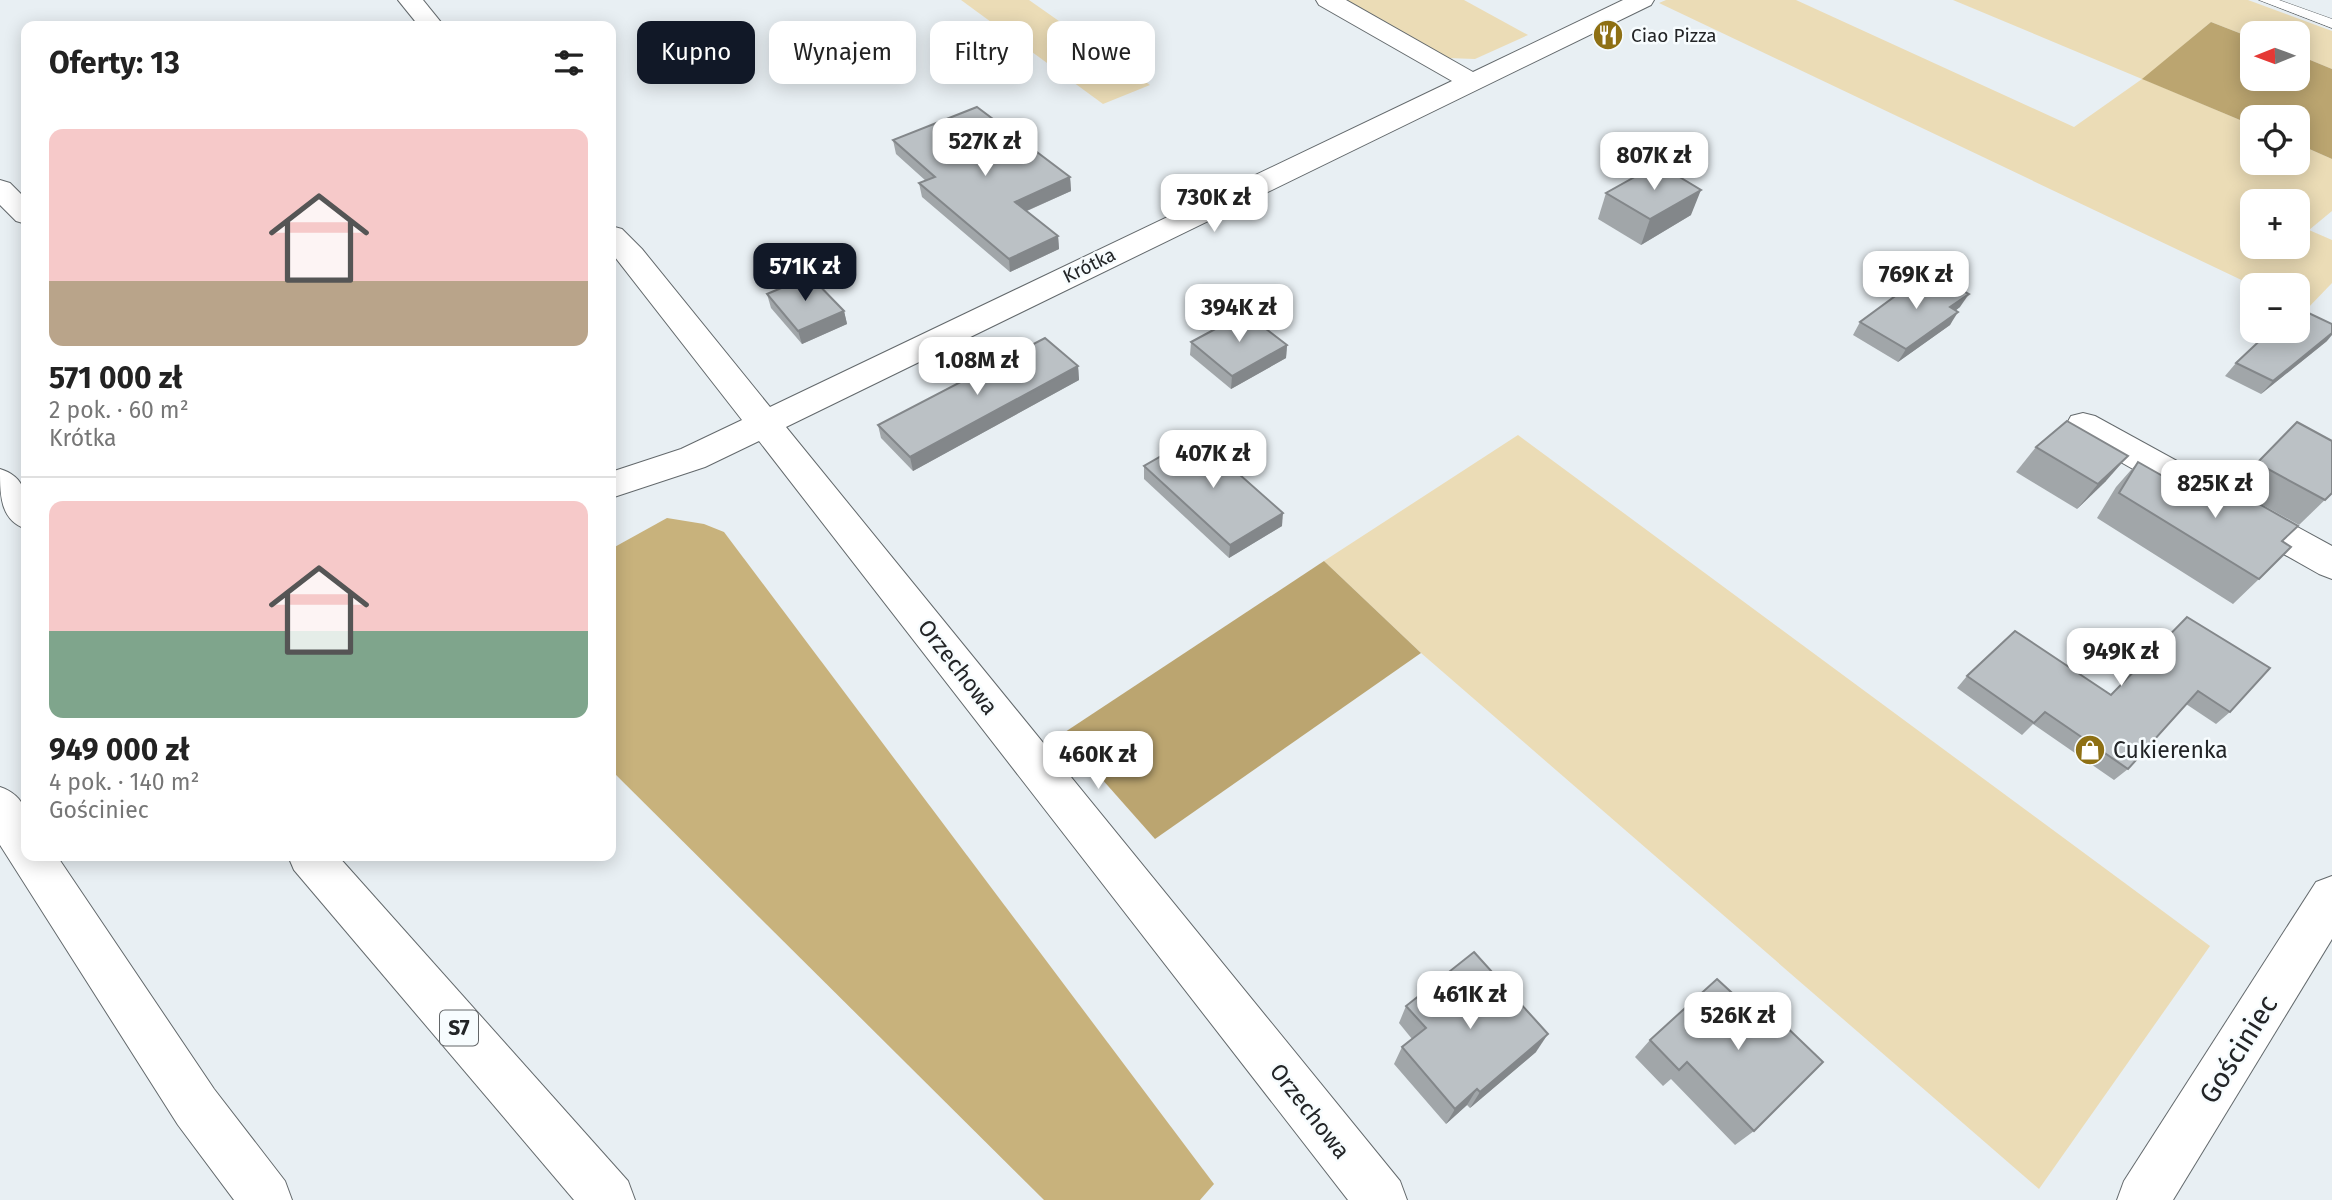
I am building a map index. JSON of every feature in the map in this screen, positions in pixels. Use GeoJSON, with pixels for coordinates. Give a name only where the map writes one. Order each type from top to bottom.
{"type":"FeatureCollection","features":[{"type":"Feature","properties":{"kind":"main road"},"geometry":{"type":"LineString","coordinates":[[410,0],[428,21]]}},
{"type":"Feature","properties":{"kind":"main road"},"geometry":{"type":"LineString","coordinates":[[1328,0],[1472,82]]}},
{"type":"Feature","properties":{"kind":"main road","name":"Krótka"},"geometry":{"type":"LineString","coordinates":[[616,483],[693,457],[1642,0]]}},
{"type":"Feature","properties":{"kind":"main road"},"geometry":{"type":"LineString","coordinates":[[0,189],[21,210]]}},
{"type":"Feature","properties":{"kind":"main road","name":"Orzechowa"},"geometry":{"type":"LineString","coordinates":[[616,240],[1381,1200]]}},
{"type":"Feature","properties":{"kind":"main road"},"geometry":{"type":"LineString","coordinates":[[2083,425],[2332,564]]}},
{"type":"Feature","properties":{"kind":"main road"},"geometry":{"type":"LineString","coordinates":[[0,482],[21,509]]}},
{"type":"Feature","properties":{"kind":"main road"},"geometry":{"type":"LineString","coordinates":[[0,806],[21,838]]}},
{"type":"Feature","properties":{"kind":"main road"},"geometry":{"type":"LineString","coordinates":[[35,861],[195,1107],[266,1200]]}},
{"type":"Feature","properties":{"kind":"main road","name":"S7"},"geometry":{"type":"LineString","coordinates":[[314,861],[609,1200]]}},
{"type":"Feature","properties":{"kind":"main road","name":"Gościniec"},"geometry":{"type":"LineString","coordinates":[[2143,1200],[2332,897]]}},
{"type":"Feature","properties":{"kind":"lane"},"geometry":{"type":"LineString","coordinates":[[2266,0],[2332,24]]}},
{"type":"Feature","properties":{"kind":"shaded area"},"geometry":{"type":"Polygon","coordinates":[[[961,0],[1029,0],[1059,21],[1047,21],[1047,63],[1033,53],[1033,21],[990,21],[961,0]]]}},
{"type":"Feature","properties":{"kind":"shaded area"},"geometry":{"type":"Polygon","coordinates":[[[1343,0],[1464,0],[1528,35],[1475,59],[1447,58],[1343,0]]]}},
{"type":"Feature","properties":{"kind":"shaded area"},"geometry":{"type":"Polygon","coordinates":[[[1666,0],[1796,0],[2074,127],[2142,79],[1953,0],[2248,0],[2305,21],[2240,21],[2240,33],[2211,22],[2143,79],[2240,120],[2240,175],[2310,175],[2310,149],[2332,159],[2332,211],[2310,229],[2310,189],[2240,189],[2240,259],[2310,259],[2310,230],[2332,240],[2332,283],[2310,306],[2310,273],[2240,273],[2240,279],[1659,3],[1666,0]]]}},
{"type":"Feature","properties":{"kind":"shaded area"},"geometry":{"type":"Polygon","coordinates":[[[2211,22],[2240,33],[2240,91],[2310,91],[2310,60],[2332,69],[2332,159],[2310,149],[2310,105],[2240,105],[2240,120],[2142,79],[2211,22]]]}},
{"type":"Feature","properties":{"kind":"shaded area"},"geometry":{"type":"Polygon","coordinates":[[[2310,23],[2332,31],[2332,69],[2310,60],[2310,23]]]}},
{"type":"Feature","properties":{"kind":"shaded area"},"geometry":{"type":"Polygon","coordinates":[[[1076,84],[1150,85],[1103,104],[1076,84]]]}},
{"type":"Feature","properties":{"kind":"shaded area"},"geometry":{"type":"Polygon","coordinates":[[[1518,435],[2210,946],[2039,1189],[1421,653],[1324,561],[1518,435]]]}},
{"type":"Feature","properties":{"kind":"shaded area"},"geometry":{"type":"Polygon","coordinates":[[[667,518],[704,524],[724,532],[1214,1184],[1200,1200],[1044,1200],[616,775],[616,546],[667,518]]]}},
{"type":"Feature","properties":{"kind":"shaded area"},"geometry":{"type":"Polygon","coordinates":[[[1324,561],[1421,653],[1155,839],[1062,734],[1324,561]]]}},
{"type":"Feature","properties":{"kind":"building"},"geometry":{"type":"Polygon","coordinates":[[[977,107],[1070,177],[1015,202],[1058,236],[1009,259],[919,183],[935,177],[893,140],[977,107]]]}},
{"type":"Feature","properties":{"kind":"building"},"geometry":{"type":"Polygon","coordinates":[[[1658,164],[1701,190],[1650,219],[1606,193],[1658,164]]]}},
{"type":"Feature","properties":{"kind":"building"},"geometry":{"type":"Polygon","coordinates":[[[1928,272],[1969,294],[1950,307],[1958,312],[1906,349],[1860,322],[1928,272]]]}},
{"type":"Feature","properties":{"kind":"building"},"geometry":{"type":"Polygon","coordinates":[[[810,276],[844,311],[798,331],[767,294],[810,276]]]}},
{"type":"Feature","properties":{"kind":"building"},"geometry":{"type":"Polygon","coordinates":[[[1245,313],[1287,345],[1232,376],[1191,342],[1245,313]]]}},
{"type":"Feature","properties":{"kind":"building"},"geometry":{"type":"Polygon","coordinates":[[[2310,314],[2332,324],[2332,333],[2273,381],[2236,363],[2257,343],[2310,343],[2310,314]]]}},
{"type":"Feature","properties":{"kind":"building"},"geometry":{"type":"Polygon","coordinates":[[[1045,338],[1078,366],[910,457],[878,425],[1045,338]]]}},
{"type":"Feature","properties":{"kind":"building"},"geometry":{"type":"Polygon","coordinates":[[[2067,421],[2128,456],[2098,484],[2036,447],[2067,421]]]}},
{"type":"Feature","properties":{"kind":"building"},"geometry":{"type":"Polygon","coordinates":[[[2297,422],[2332,441],[2332,493],[2325,500],[2257,463],[2297,422]]]}},
{"type":"Feature","properties":{"kind":"building"},"geometry":{"type":"Polygon","coordinates":[[[1196,436],[1283,513],[1230,545],[1144,466],[1196,436]]]}},
{"type":"Feature","properties":{"kind":"building"},"geometry":{"type":"Polygon","coordinates":[[[2138,462],[2214,505],[2231,488],[2298,526],[2282,541],[2291,547],[2259,579],[2119,493],[2138,462]]]}},
{"type":"Feature","properties":{"kind":"building"},"geometry":{"type":"Polygon","coordinates":[[[2187,617],[2270,668],[2230,712],[2198,691],[2128,769],[2045,712],[2034,723],[1967,676],[2015,631],[2111,695],[2187,617]]]}},
{"type":"Feature","properties":{"kind":"building"},"geometry":{"type":"Polygon","coordinates":[[[1474,952],[1548,1034],[1480,1092],[1477,1089],[1455,1109],[1402,1047],[1426,1028],[1406,1006],[1474,952]]]}},
{"type":"Feature","properties":{"kind":"building"},"geometry":{"type":"Polygon","coordinates":[[[1717,979],[1743,1003],[1752,994],[1823,1062],[1754,1131],[1687,1062],[1679,1070],[1650,1040],[1717,979]]]}},
{"type":"Feature","properties":{"kind":"place","name":"Ciao Pizza"},"geometry":{"type":"Point","coordinates":[1608,35]}},
{"type":"Feature","properties":{"kind":"place","name":"Cukierenka"},"geometry":{"type":"Point","coordinates":[2090,750]}}]}
